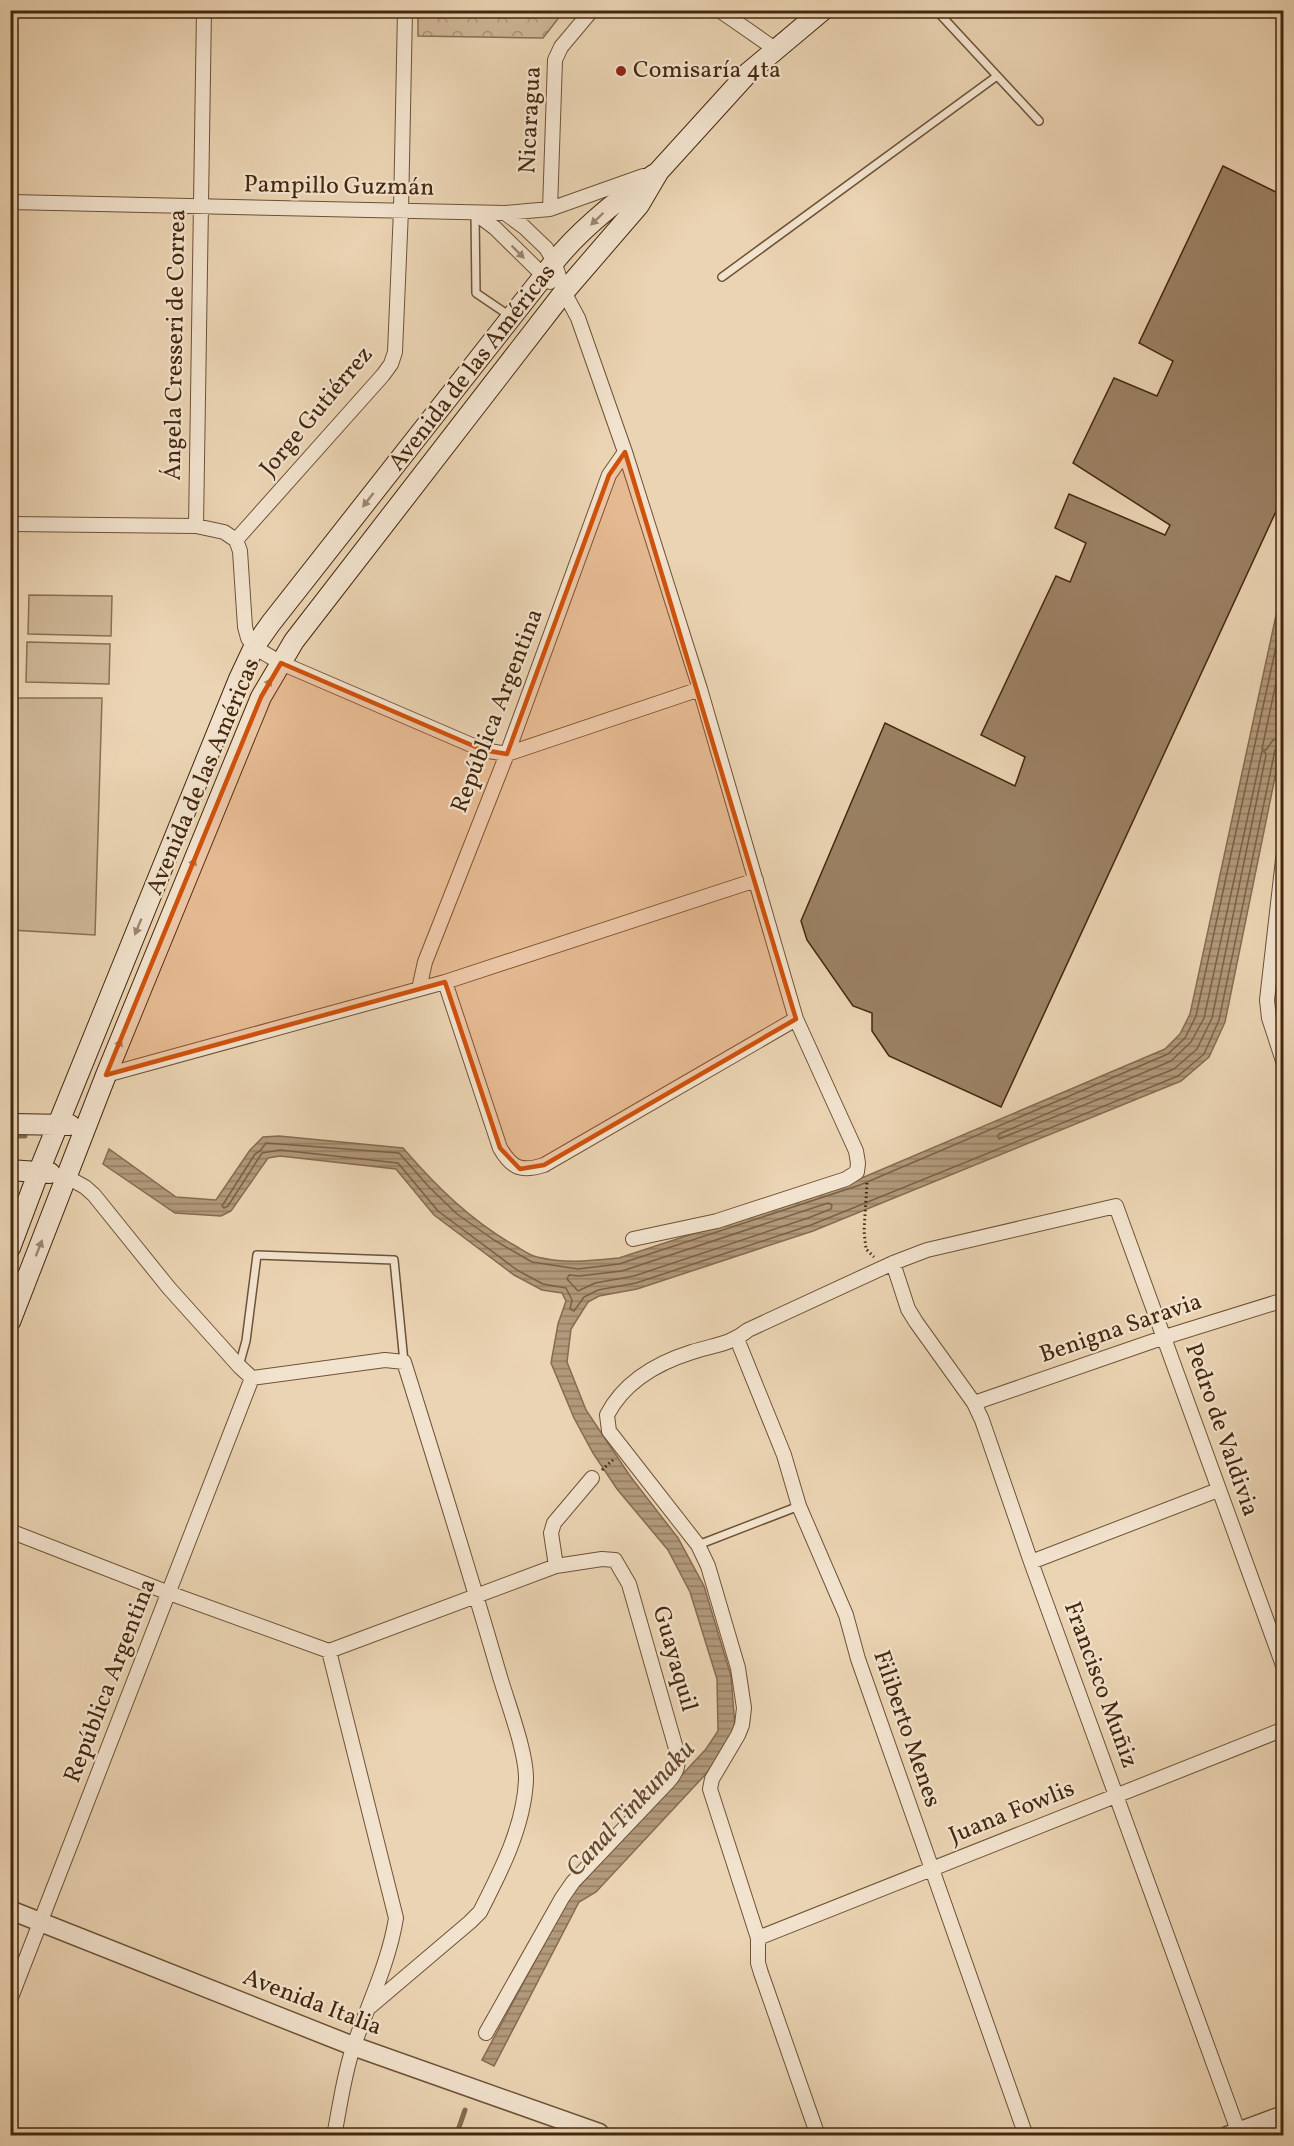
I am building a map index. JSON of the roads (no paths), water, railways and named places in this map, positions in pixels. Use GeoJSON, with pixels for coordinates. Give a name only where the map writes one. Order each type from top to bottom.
{"type":"FeatureCollection","features":[{"type":"Feature","properties":{"kind":"main road","name":"Avenida de las Américas"},"geometry":{"type":"LineString","coordinates":[[10,1322],[106,1075],[261,697],[281,663],[302,631],[564,292],[639,204],[660,171],[748,73],[823,10]]}},
{"type":"Feature","properties":{"kind":"main road","name":"Avenida de las Américas"},"geometry":{"type":"LineString","coordinates":[[10,1248],[238,679],[254,647],[549,269],[620,197],[660,171]]}},
{"type":"Feature","properties":{"kind":"main road"},"geometry":{"type":"LineString","coordinates":[[10,1124],[87,1124]]}},
{"type":"Feature","properties":{"kind":"main road"},"geometry":{"type":"LineString","coordinates":[[10,1170],[39,1171],[67,1177]]}},
{"type":"Feature","properties":{"kind":"street","name":"Ángela Cresseri de Correa"},"geometry":{"type":"LineString","coordinates":[[196,526],[204,10]]}},
{"type":"Feature","properties":{"kind":"street","name":"Jorge Gutiérrez"},"geometry":{"type":"LineString","coordinates":[[237,540],[391,364],[395,352],[401,210],[405,10]]}},
{"type":"Feature","properties":{"kind":"street","name":"Nicaragua"},"geometry":{"type":"LineString","coordinates":[[550,209],[555,60],[561,47],[592,10]]}},
{"type":"Feature","properties":{"kind":"street"},"geometry":{"type":"LineString","coordinates":[[719,10],[775,49]]}},
{"type":"Feature","properties":{"kind":"street","name":"Pampillo Guzmán"},"geometry":{"type":"LineString","coordinates":[[10,201],[505,213],[550,209],[660,171]]}},
{"type":"Feature","properties":{"kind":"street"},"geometry":{"type":"LineString","coordinates":[[475,213],[549,269],[578,318],[625,452],[700,689],[796,1019],[856,1151],[858,1163],[857,1172],[846,1179],[717,1221],[633,1239]]}},
{"type":"Feature","properties":{"kind":"street"},"geometry":{"type":"LineString","coordinates":[[505,213],[546,248],[549,269],[564,292]]}},
{"type":"Feature","properties":{"kind":"street","name":"República Argentina"},"geometry":{"type":"LineString","coordinates":[[419,989],[425,962],[507,754],[609,475],[625,452]]}},
{"type":"Feature","properties":{"kind":"street"},"geometry":{"type":"LineString","coordinates":[[10,524],[196,526],[224,532],[237,540],[240,550],[244,627],[254,647],[281,663],[483,750],[507,754],[700,689]]}},
{"type":"Feature","properties":{"kind":"street"},"geometry":{"type":"LineString","coordinates":[[1284,852],[1267,999],[1269,1018],[1284,1064]]}},
{"type":"Feature","properties":{"kind":"street"},"geometry":{"type":"LineString","coordinates":[[106,1075],[445,982],[756,880]]}},
{"type":"Feature","properties":{"kind":"street"},"geometry":{"type":"LineString","coordinates":[[445,982],[500,1148],[506,1159],[520,1169],[544,1165],[796,1019]]}},
{"type":"Feature","properties":{"kind":"street"},"geometry":{"type":"LineString","coordinates":[[67,1177],[94,1195],[169,1288],[252,1378],[385,1360],[404,1362],[477,1597],[521,1749],[526,1777],[523,1807],[516,1832],[480,1912],[370,2007]]}},
{"type":"Feature","properties":{"kind":"street","name":"Pedro de Valdivia"},"geometry":{"type":"LineString","coordinates":[[889,1265],[927,1250],[1116,1206],[1284,1668]]}},
{"type":"Feature","properties":{"kind":"street"},"geometry":{"type":"LineString","coordinates":[[818,2136],[760,1973],[758,1938],[710,1789],[712,1779],[742,1725],[743,1690],[733,1648],[708,1566],[698,1545],[615,1441],[609,1431],[607,1415],[623,1391],[652,1369],[691,1352],[737,1339],[748,1330],[889,1265]]}},
{"type":"Feature","properties":{"kind":"street","name":"Francisco Muñiz"},"geometry":{"type":"LineString","coordinates":[[889,1265],[908,1309],[974,1403],[982,1420],[1031,1562],[1117,1794],[1235,2134]]}},
{"type":"Feature","properties":{"kind":"street","name":"Benigna Saravia"},"geometry":{"type":"LineString","coordinates":[[974,1403],[1165,1337],[1284,1300]]}},
{"type":"Feature","properties":{"kind":"street","name":"Filiberto Menes"},"geometry":{"type":"LineString","coordinates":[[737,1339],[784,1455],[799,1506],[846,1615],[858,1659],[931,1871],[1026,2136]]}},
{"type":"Feature","properties":{"kind":"street","name":"República Argentina"},"geometry":{"type":"LineString","coordinates":[[10,2000],[252,1378]]}},
{"type":"Feature","properties":{"kind":"street"},"geometry":{"type":"LineString","coordinates":[[10,1531],[169,1593],[329,1651],[556,1566],[551,1533],[554,1523],[596,1475]]}},
{"type":"Feature","properties":{"kind":"street"},"geometry":{"type":"LineString","coordinates":[[1031,1562],[1218,1490]]}},
{"type":"Feature","properties":{"kind":"street","name":"Guayaquil"},"geometry":{"type":"LineString","coordinates":[[486,2033],[573,1882],[668,1782],[679,1766],[629,1584],[615,1560],[602,1559],[556,1566]]}},
{"type":"Feature","properties":{"kind":"street"},"geometry":{"type":"LineString","coordinates":[[329,1651],[396,1918],[393,1935],[370,2007],[353,2046],[334,2136]]}},
{"type":"Feature","properties":{"kind":"street","name":"Juana Fowlis"},"geometry":{"type":"LineString","coordinates":[[758,1938],[1284,1729]]}},
{"type":"Feature","properties":{"kind":"street","name":"Avenida Italia"},"geometry":{"type":"LineString","coordinates":[[10,1910],[353,2046],[604,2135]]}},
{"type":"Feature","properties":{"kind":"street"},"geometry":{"type":"LineString","coordinates":[[1235,2134],[1284,2115]]}},
{"type":"Feature","properties":{"kind":"lane"},"geometry":{"type":"LineString","coordinates":[[936,10],[1039,121]]}},
{"type":"Feature","properties":{"kind":"lane"},"geometry":{"type":"LineString","coordinates":[[722,277],[998,76]]}},
{"type":"Feature","properties":{"kind":"lane"},"geometry":{"type":"LineString","coordinates":[[475,213],[476,293],[512,317]]}},
{"type":"Feature","properties":{"kind":"lane"},"geometry":{"type":"LineString","coordinates":[[239,1366],[246,1341],[257,1255],[394,1260],[404,1362]]}},
{"type":"Feature","properties":{"kind":"lane"},"geometry":{"type":"LineString","coordinates":[[698,1545],[799,1506]]}},
{"type":"Feature","properties":{"kind":"water"},"geometry":{"type":"Polygon","coordinates":[[[1283,583],[1283,738],[1225,1022],[1209,1057],[1181,1081],[813,1231],[637,1289],[599,1296],[588,1302],[571,1329],[567,1362],[586,1410],[630,1476],[678,1538],[704,1586],[731,1676],[735,1727],[722,1754],[704,1776],[596,1892],[579,1902],[494,2066],[482,2060],[571,1894],[706,1749],[718,1731],[717,1679],[690,1592],[668,1550],[617,1489],[593,1453],[574,1418],[551,1363],[558,1324],[566,1301],[562,1293],[542,1290],[514,1275],[434,1215],[396,1169],[280,1156],[268,1158],[231,1211],[221,1216],[175,1213],[103,1164],[109,1149],[176,1197],[216,1200],[250,1150],[263,1137],[279,1136],[403,1148],[428,1176],[467,1213],[527,1253],[558,1261],[598,1260],[619,1258],[857,1180],[1165,1049],[1180,1034],[1190,1014],[1283,583]]]}},
{"type":"Feature","properties":{"kind":"waterway"},"geometry":{"type":"LineString","coordinates":[[10,1136],[25,1136]]}},
{"type":"Feature","properties":{"kind":"waterway","name":"Canal Tinkunaku"},"geometry":{"type":"LineString","coordinates":[[456,2136],[465,2110]]}},
{"type":"Feature","properties":{"kind":"place","name":"Comisaría 4ta"},"geometry":{"type":"Point","coordinates":[621,71]}}]}
